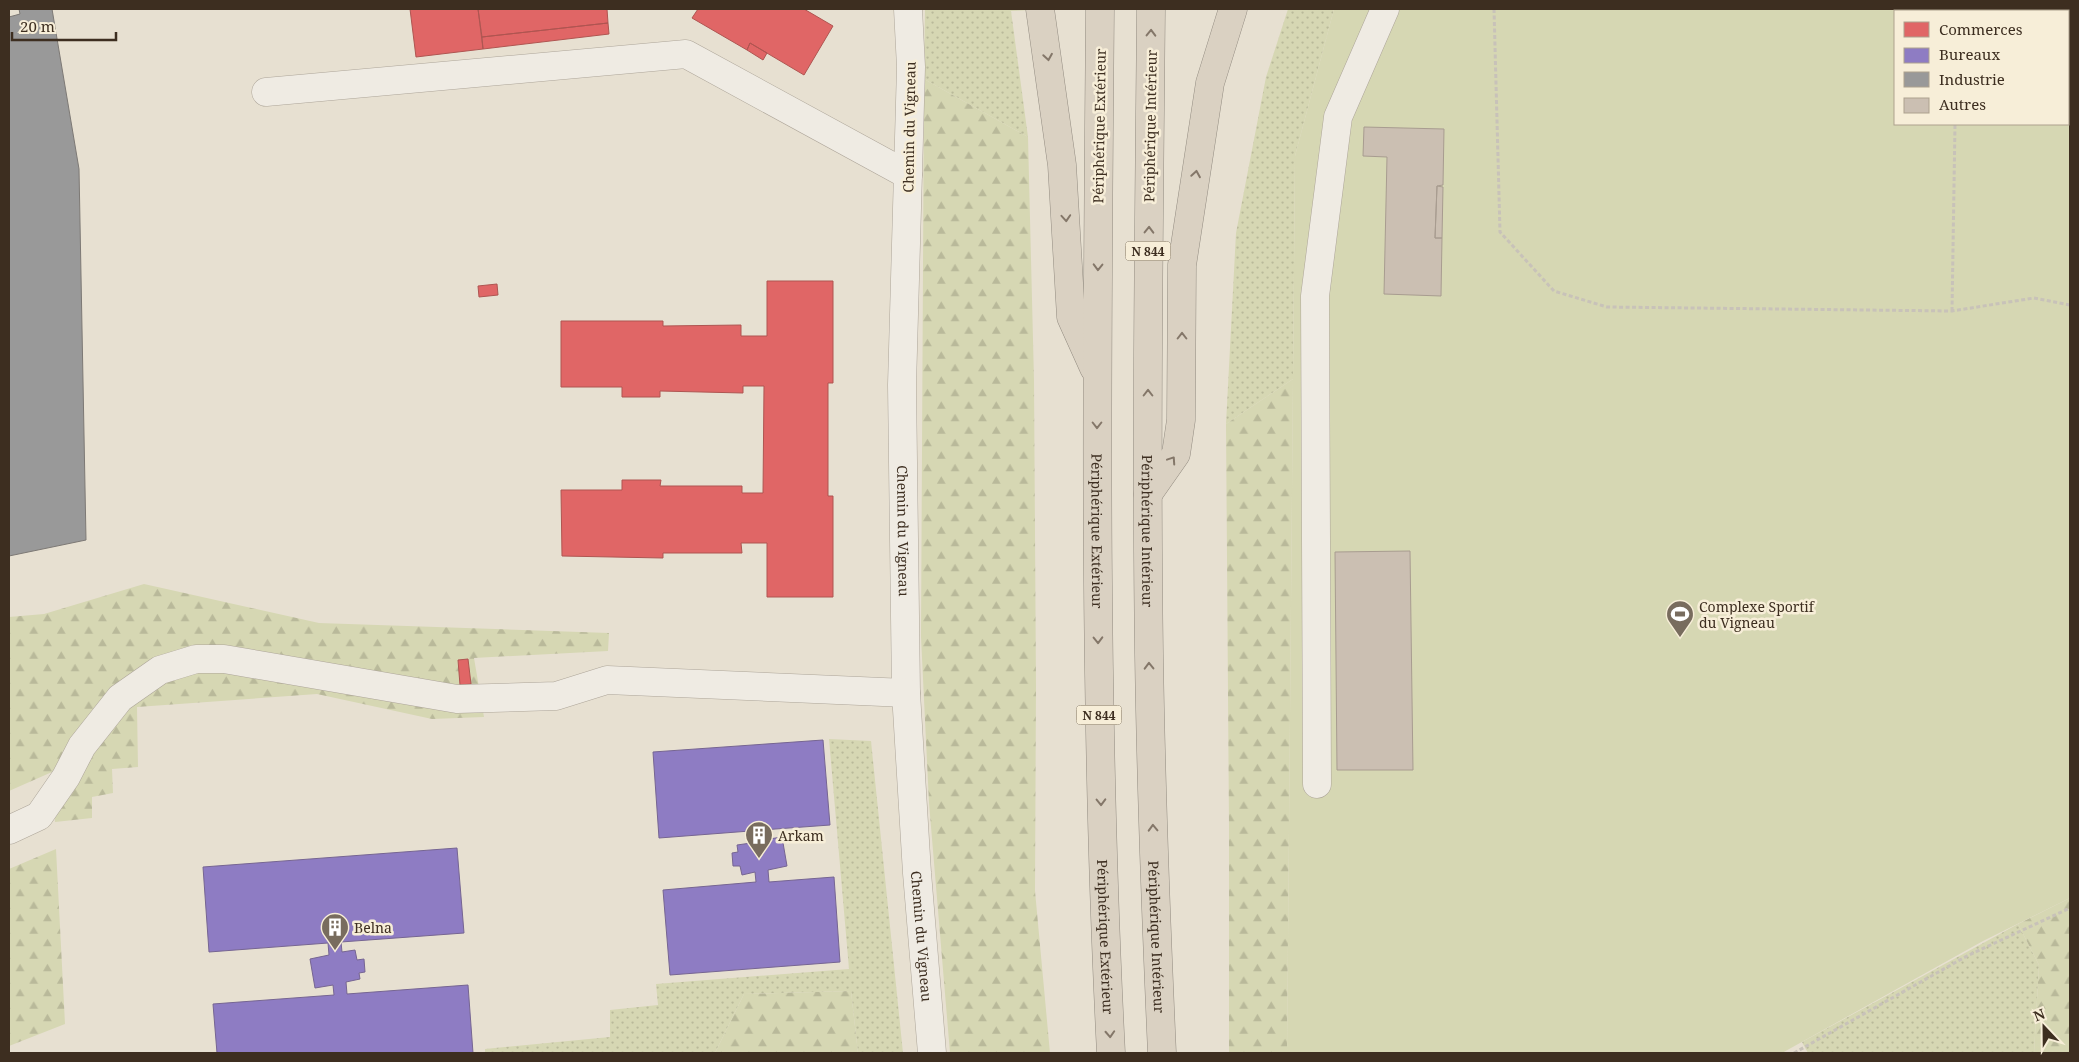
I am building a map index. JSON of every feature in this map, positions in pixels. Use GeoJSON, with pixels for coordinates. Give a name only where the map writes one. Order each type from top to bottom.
{"type":"FeatureCollection","features":[{"type":"Feature","properties":{"kind":"highway"},"geometry":{"type":"LineString","coordinates":[[1040,9],[1062,164],[1071,317],[1097,376]]}},
{"type":"Feature","properties":{"kind":"highway","name":"Périphérique Extérieur"},"geometry":{"type":"LineString","coordinates":[[1100,9],[1097,376],[1099,702],[1111,1053]]}},
{"type":"Feature","properties":{"kind":"highway","name":"Périphérique Intérieur"},"geometry":{"type":"LineString","coordinates":[[1152,9],[1148,494],[1152,788],[1162,1053]]}},
{"type":"Feature","properties":{"kind":"highway"},"geometry":{"type":"LineString","coordinates":[[1148,494],[1176,454],[1182,420],[1182,265],[1210,83],[1233,9]]}},
{"type":"Feature","properties":{"kind":"street","name":"Chemin du Vigneau"},"geometry":{"type":"LineString","coordinates":[[908,9],[911,66],[902,385],[906,693],[917,873],[932,1053]]}},
{"type":"Feature","properties":{"kind":"street"},"geometry":{"type":"LineString","coordinates":[[1317,784],[1315,296],[1338,117],[1385,9]]}},
{"type":"Feature","properties":{"kind":"street"},"geometry":{"type":"LineString","coordinates":[[266,92],[686,54],[908,176]]}},
{"type":"Feature","properties":{"kind":"street"},"geometry":{"type":"LineString","coordinates":[[9,830],[39,816],[66,777],[82,746],[120,698],[160,670],[196,659],[224,659],[457,699],[556,696],[607,680],[906,693]]}},
{"type":"Feature","properties":{"kind":"path"},"geometry":{"type":"LineString","coordinates":[[1494,9],[1500,232],[1554,291],[1607,307],[1952,311],[2034,298],[2070,305]]}},
{"type":"Feature","properties":{"kind":"path"},"geometry":{"type":"LineString","coordinates":[[1952,311],[1955,125]]}},
{"type":"Feature","properties":{"kind":"path"},"geometry":{"type":"LineString","coordinates":[[1794,1053],[1967,956],[2070,908]]}},
{"type":"Feature","properties":{"kind":"green space"},"geometry":{"type":"Polygon","coordinates":[[[925,9],[1052,9],[1011,11],[1028,137],[924,79],[925,9]]]}},
{"type":"Feature","properties":{"kind":"green space"},"geometry":{"type":"Polygon","coordinates":[[[1288,9],[1334,9],[1295,156],[1293,379],[1226,424],[1236,233],[1266,77],[1288,9]]]}},
{"type":"Feature","properties":{"kind":"green space","name":"Complexe Sportif du Vigneau"},"geometry":{"type":"Polygon","coordinates":[[[1334,9],[2070,9],[2070,898],[1983,941],[1782,1053],[1287,1053],[1295,156],[1334,9]]]}},
{"type":"Feature","properties":{"kind":"green space"},"geometry":{"type":"Polygon","coordinates":[[[924,79],[1028,137],[1034,380],[1035,891],[1050,1053],[950,1053],[929,803],[921,637],[924,79]]]}},
{"type":"Feature","properties":{"kind":"green space"},"geometry":{"type":"Polygon","coordinates":[[[1293,379],[1287,1053],[1229,1053],[1226,424],[1293,379]]]}},
{"type":"Feature","properties":{"kind":"green space"},"geometry":{"type":"Polygon","coordinates":[[[144,584],[319,623],[609,633],[608,651],[474,658],[484,717],[432,719],[317,694],[137,707],[138,767],[112,769],[113,793],[92,797],[92,818],[55,822],[52,772],[9,791],[9,617],[44,614],[144,584]]]}},
{"type":"Feature","properties":{"kind":"green space"},"geometry":{"type":"Polygon","coordinates":[[[829,739],[871,741],[903,1053],[858,1053],[851,991],[744,994],[715,1053],[485,1053],[485,1049],[610,1037],[610,1010],[658,1005],[656,984],[849,969],[829,739]]]}},
{"type":"Feature","properties":{"kind":"green space"},"geometry":{"type":"Polygon","coordinates":[[[56,849],[65,1024],[9,1046],[9,869],[56,849]]]}},
{"type":"Feature","properties":{"kind":"green space"},"geometry":{"type":"Polygon","coordinates":[[[2070,898],[2070,1053],[2034,1053],[2039,965],[2018,924],[2070,898]]]}},
{"type":"Feature","properties":{"kind":"green space"},"geometry":{"type":"Polygon","coordinates":[[[2018,924],[2039,965],[2034,1053],[1808,1053],[1802,1042],[2018,924]]]}},
{"type":"Feature","properties":{"kind":"green space"},"geometry":{"type":"Polygon","coordinates":[[[851,991],[858,1053],[715,1053],[744,994],[851,991]]]}},
{"type":"Feature","properties":{"kind":"building: Commerces"},"geometry":{"type":"Polygon","coordinates":[[[410,9],[478,9],[483,49],[416,57],[410,9]]]}},
{"type":"Feature","properties":{"kind":"building: Commerces"},"geometry":{"type":"Polygon","coordinates":[[[478,9],[607,9],[608,23],[482,37],[478,9]]]}},
{"type":"Feature","properties":{"kind":"building: Commerces"},"geometry":{"type":"Polygon","coordinates":[[[698,9],[804,9],[833,26],[804,75],[750,43],[747,50],[692,18],[698,9]]]}},
{"type":"Feature","properties":{"kind":"building: Commerces"},"geometry":{"type":"Polygon","coordinates":[[[608,23],[609,34],[483,49],[482,37],[608,23]]]}},
{"type":"Feature","properties":{"kind":"building: Commerces"},"geometry":{"type":"Polygon","coordinates":[[[750,43],[767,53],[763,60],[747,50],[750,43]]]}},
{"type":"Feature","properties":{"kind":"building: Commerces"},"geometry":{"type":"Polygon","coordinates":[[[767,281],[833,281],[833,383],[828,383],[828,496],[833,496],[833,597],[767,597],[767,543],[741,543],[742,553],[663,553],[663,558],[562,556],[561,490],[622,490],[622,480],[661,480],[660,486],[742,486],[742,493],[763,493],[764,386],[743,386],[743,393],[660,391],[660,397],[622,397],[622,387],[561,387],[561,321],[663,321],[663,326],[741,325],[741,336],[767,336],[767,281]]]}},
{"type":"Feature","properties":{"kind":"building: Commerces"},"geometry":{"type":"Polygon","coordinates":[[[497,284],[498,295],[479,297],[478,286],[497,284]]]}},
{"type":"Feature","properties":{"kind":"building: Commerces"},"geometry":{"type":"Polygon","coordinates":[[[468,659],[471,684],[460,685],[458,660],[468,659]]]}},
{"type":"Feature","properties":{"kind":"building: Bureaux","name":"Arkam"},"geometry":{"type":"Polygon","coordinates":[[[823,740],[830,825],[762,830],[763,840],[782,837],[787,866],[768,870],[769,882],[834,877],[840,962],[670,975],[663,890],[756,882],[755,872],[742,875],[740,866],[733,866],[732,853],[738,852],[737,845],[751,843],[750,831],[659,838],[653,752],[823,740]]]}},
{"type":"Feature","properties":{"kind":"building: Bureaux","name":"Belna"},"geometry":{"type":"Polygon","coordinates":[[[457,848],[464,933],[341,942],[342,952],[355,950],[357,960],[364,959],[365,972],[359,973],[360,979],[346,982],[347,994],[468,985],[473,1053],[217,1053],[213,1004],[334,995],[333,985],[315,988],[310,959],[329,955],[328,943],[209,952],[203,867],[457,848]]]}},
{"type":"Feature","properties":{"kind":"building: Industrie"},"geometry":{"type":"Polygon","coordinates":[[[19,9],[52,9],[79,169],[86,540],[9,556],[9,17],[20,14],[19,9]]]}},
{"type":"Feature","properties":{"kind":"building: Autres"},"geometry":{"type":"Polygon","coordinates":[[[1364,127],[1444,129],[1443,185],[1437,186],[1435,238],[1442,238],[1441,296],[1384,294],[1387,157],[1363,156],[1364,127]]]}},
{"type":"Feature","properties":{"kind":"building: Autres"},"geometry":{"type":"Polygon","coordinates":[[[1437,186],[1443,187],[1442,238],[1435,238],[1437,186]]]}},
{"type":"Feature","properties":{"kind":"building: Autres"},"geometry":{"type":"Polygon","coordinates":[[[1410,551],[1413,770],[1337,770],[1335,552],[1410,551]]]}},
{"type":"Feature","properties":{"kind":"place","name":"Complexe Sportif du Vigneau"},"geometry":{"type":"Point","coordinates":[1680,638]}},
{"type":"Feature","properties":{"kind":"place","name":"Arkam"},"geometry":{"type":"Point","coordinates":[759,859]}},
{"type":"Feature","properties":{"kind":"place","name":"Belna"},"geometry":{"type":"Point","coordinates":[335,951]}}]}
